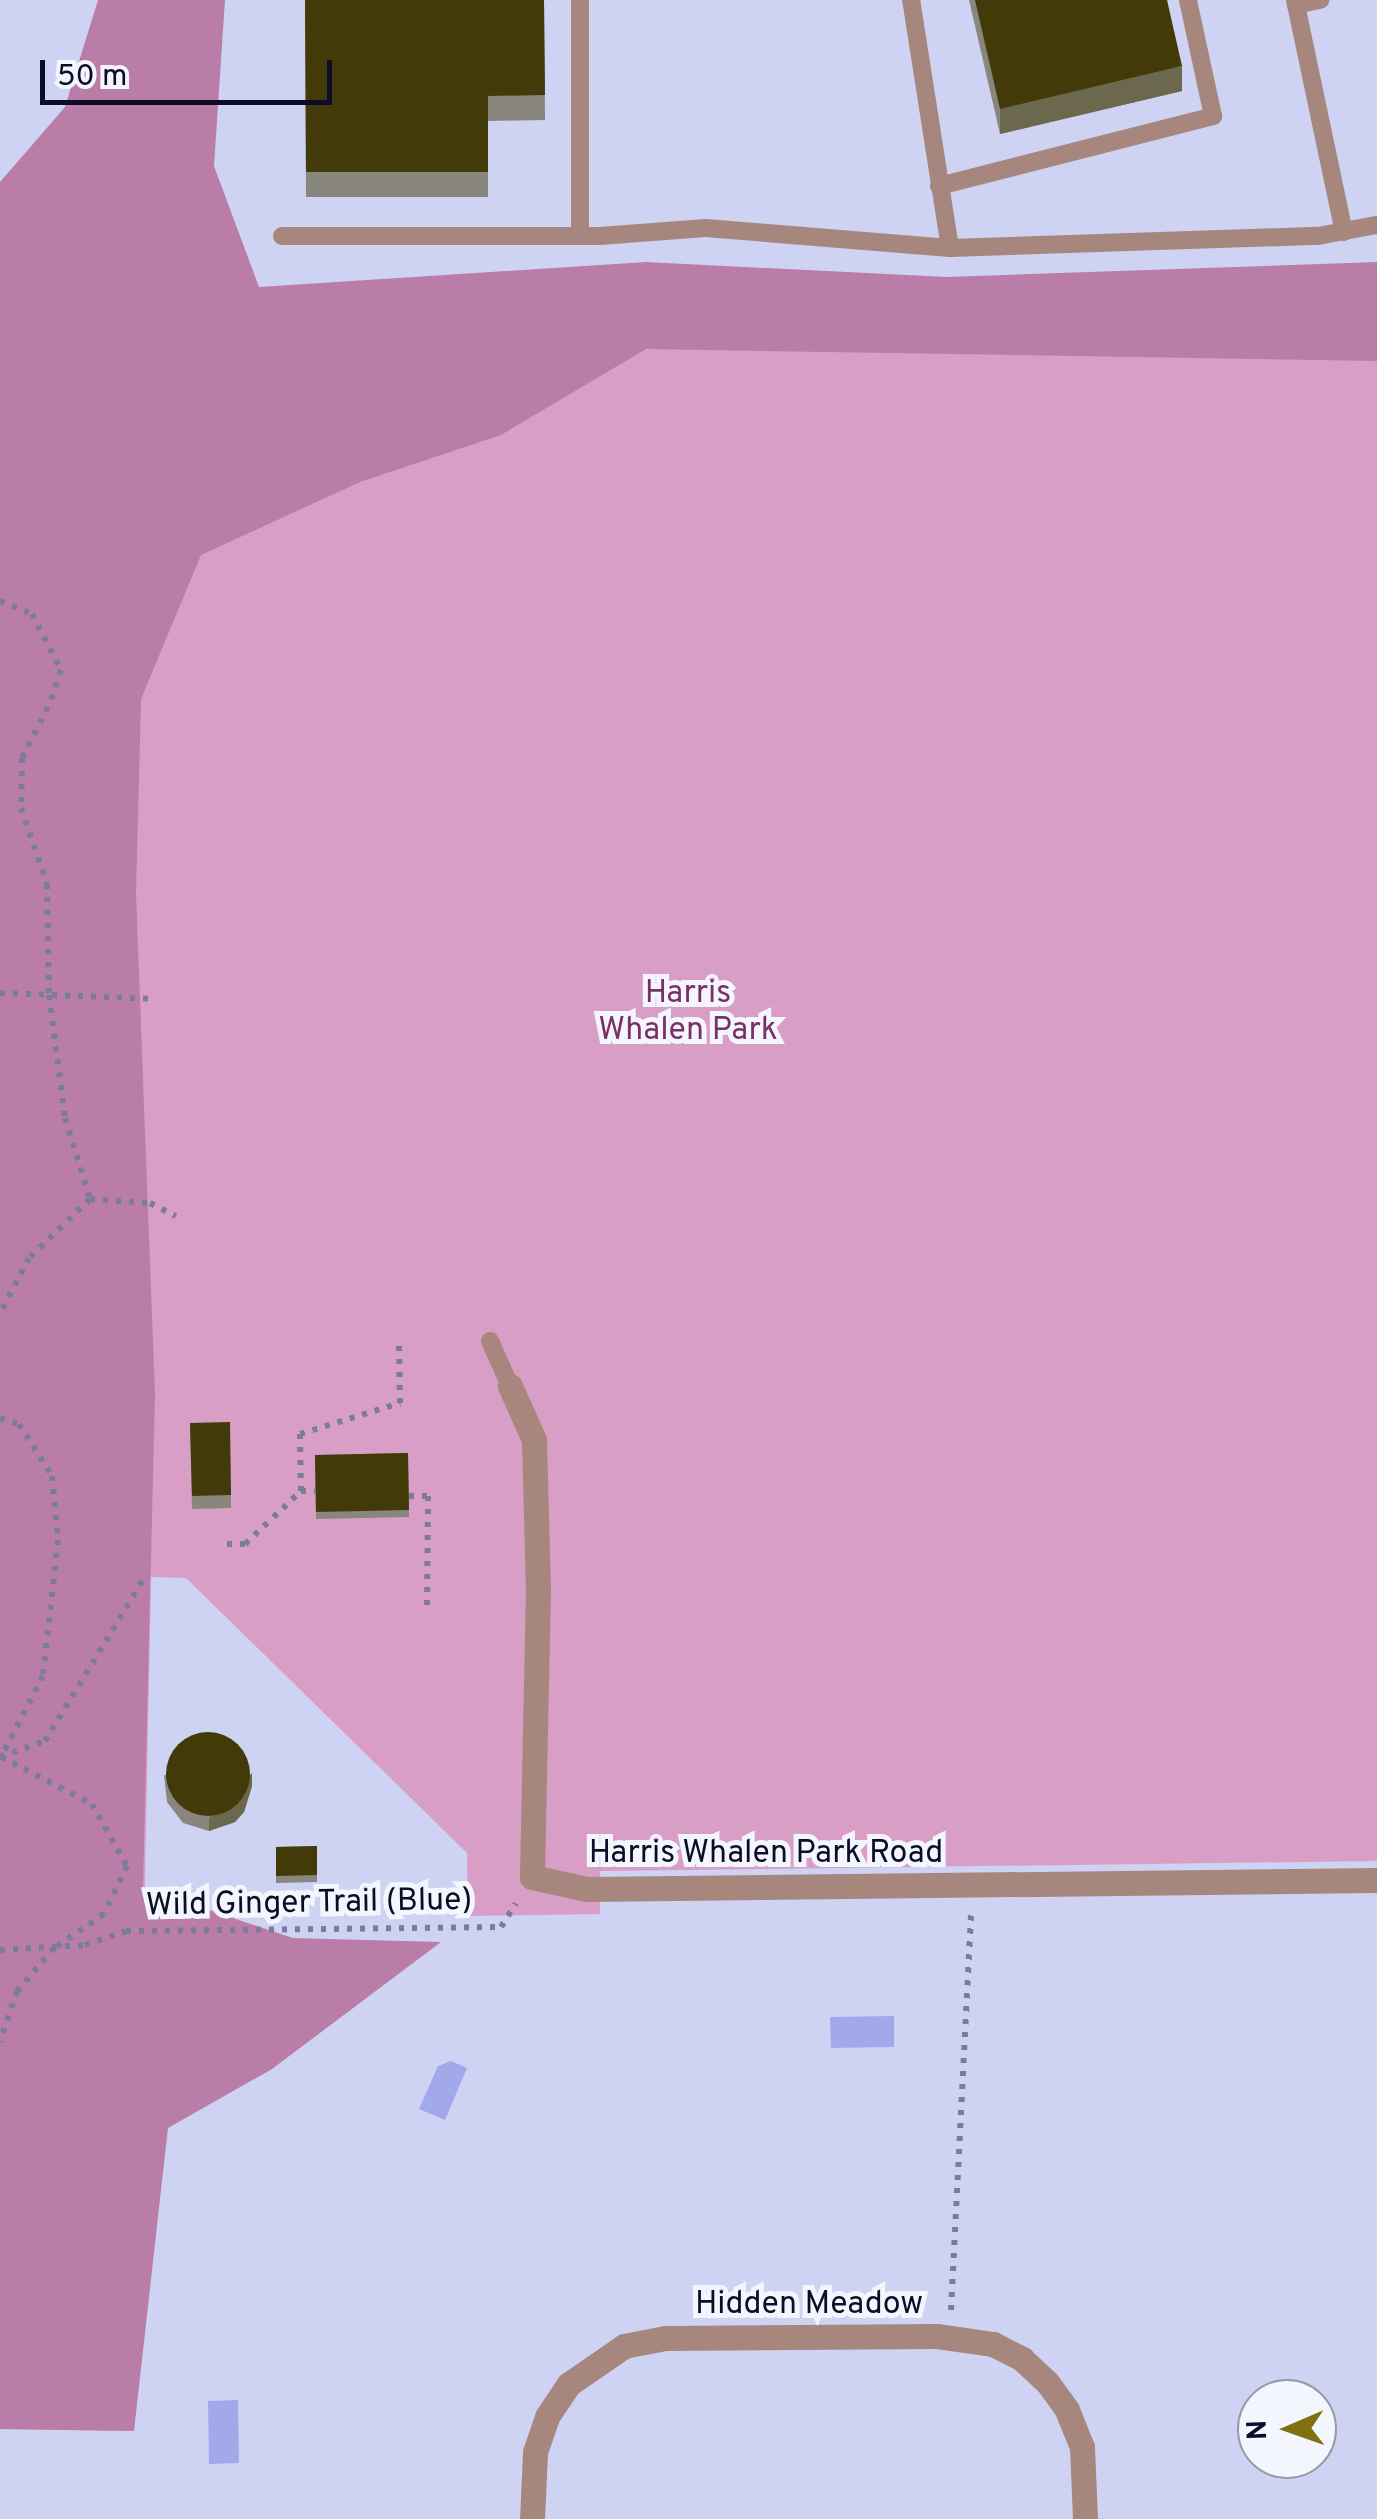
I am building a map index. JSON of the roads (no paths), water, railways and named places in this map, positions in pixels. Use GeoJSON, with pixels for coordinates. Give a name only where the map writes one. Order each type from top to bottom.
{"type":"FeatureCollection","features":[{"type":"Feature","properties":{"kind":"street","name":"Harris Whalen Park Road"},"geometry":{"type":"LineString","coordinates":[[510,1386],[534,1440],[538,1588],[532,1876],[587,1890],[1377,1880]]}},
{"type":"Feature","properties":{"kind":"street","name":"Hidden Meadow"},"geometry":{"type":"LineString","coordinates":[[532,2519],[535,2452],[548,2415],[570,2384],[624,2346],[665,2338],[950,2336],[993,2344],[1022,2359],[1047,2382],[1067,2410],[1082,2447],[1085,2519]]}},
{"type":"Feature","properties":{"kind":"lane"},"geometry":{"type":"LineString","coordinates":[[580,0],[580,236]]}},
{"type":"Feature","properties":{"kind":"lane"},"geometry":{"type":"LineString","coordinates":[[911,0],[950,248]]}},
{"type":"Feature","properties":{"kind":"lane"},"geometry":{"type":"LineString","coordinates":[[940,186],[1213,116],[1188,0]]}},
{"type":"Feature","properties":{"kind":"lane"},"geometry":{"type":"LineString","coordinates":[[1320,0],[1295,2],[1344,232]]}},
{"type":"Feature","properties":{"kind":"lane"},"geometry":{"type":"LineString","coordinates":[[282,236],[580,236],[706,228],[950,248],[1318,236],[1377,225]]}},
{"type":"Feature","properties":{"kind":"lane"},"geometry":{"type":"LineString","coordinates":[[490,1342],[510,1386]]}},
{"type":"Feature","properties":{"kind":"water"},"geometry":{"type":"Polygon","coordinates":[[[894,2016],[894,2047],[831,2048],[830,2017],[894,2016]]]}},
{"type":"Feature","properties":{"kind":"water"},"geometry":{"type":"Polygon","coordinates":[[[451,2061],[467,2068],[445,2120],[419,2109],[438,2066],[451,2061]]]}},
{"type":"Feature","properties":{"kind":"water"},"geometry":{"type":"Polygon","coordinates":[[[238,2400],[239,2463],[209,2464],[208,2401],[238,2400]]]}},
{"type":"Feature","properties":{"kind":"park label","name":"Harris Whalen Park"},"geometry":{"type":"Point","coordinates":[688,1014]}}]}
